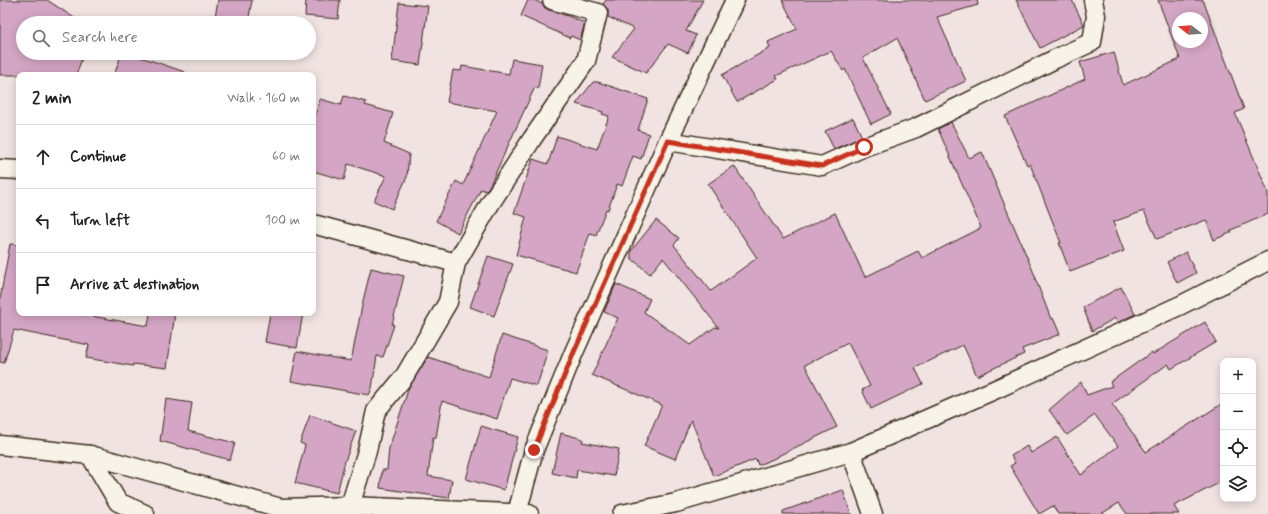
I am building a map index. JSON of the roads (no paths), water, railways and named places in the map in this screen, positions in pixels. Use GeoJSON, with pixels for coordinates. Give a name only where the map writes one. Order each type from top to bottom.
{"type":"FeatureCollection","features":[{"type":"Feature","properties":{"kind":"street"},"geometry":{"type":"LineString","coordinates":[[350,506],[367,452],[376,411],[404,377],[448,302],[456,263],[494,198],[532,139],[586,61],[598,13],[552,0]]}},
{"type":"Feature","properties":{"kind":"street"},"geometry":{"type":"LineString","coordinates":[[0,445],[90,455],[281,508],[350,506],[523,514],[534,450],[574,352],[668,141],[736,0]]}},
{"type":"Feature","properties":{"kind":"street"},"geometry":{"type":"LineString","coordinates":[[668,141],[822,166],[864,147],[916,128],[1054,59],[1092,42],[1096,16],[1093,0]]}},
{"type":"Feature","properties":{"kind":"street"},"geometry":{"type":"LineString","coordinates":[[0,169],[16,170]]}},
{"type":"Feature","properties":{"kind":"street"},"geometry":{"type":"LineString","coordinates":[[316,225],[456,263]]}},
{"type":"Feature","properties":{"kind":"street"},"geometry":{"type":"LineString","coordinates":[[622,514],[676,503],[851,452],[994,390],[1174,308],[1268,261]]}},
{"type":"Feature","properties":{"kind":"street"},"geometry":{"type":"LineString","coordinates":[[851,452],[873,514]]}},
{"type":"Feature","properties":{"kind":"street"},"geometry":{"type":"LineString","coordinates":[[90,455],[118,502],[145,514]]}}]}
